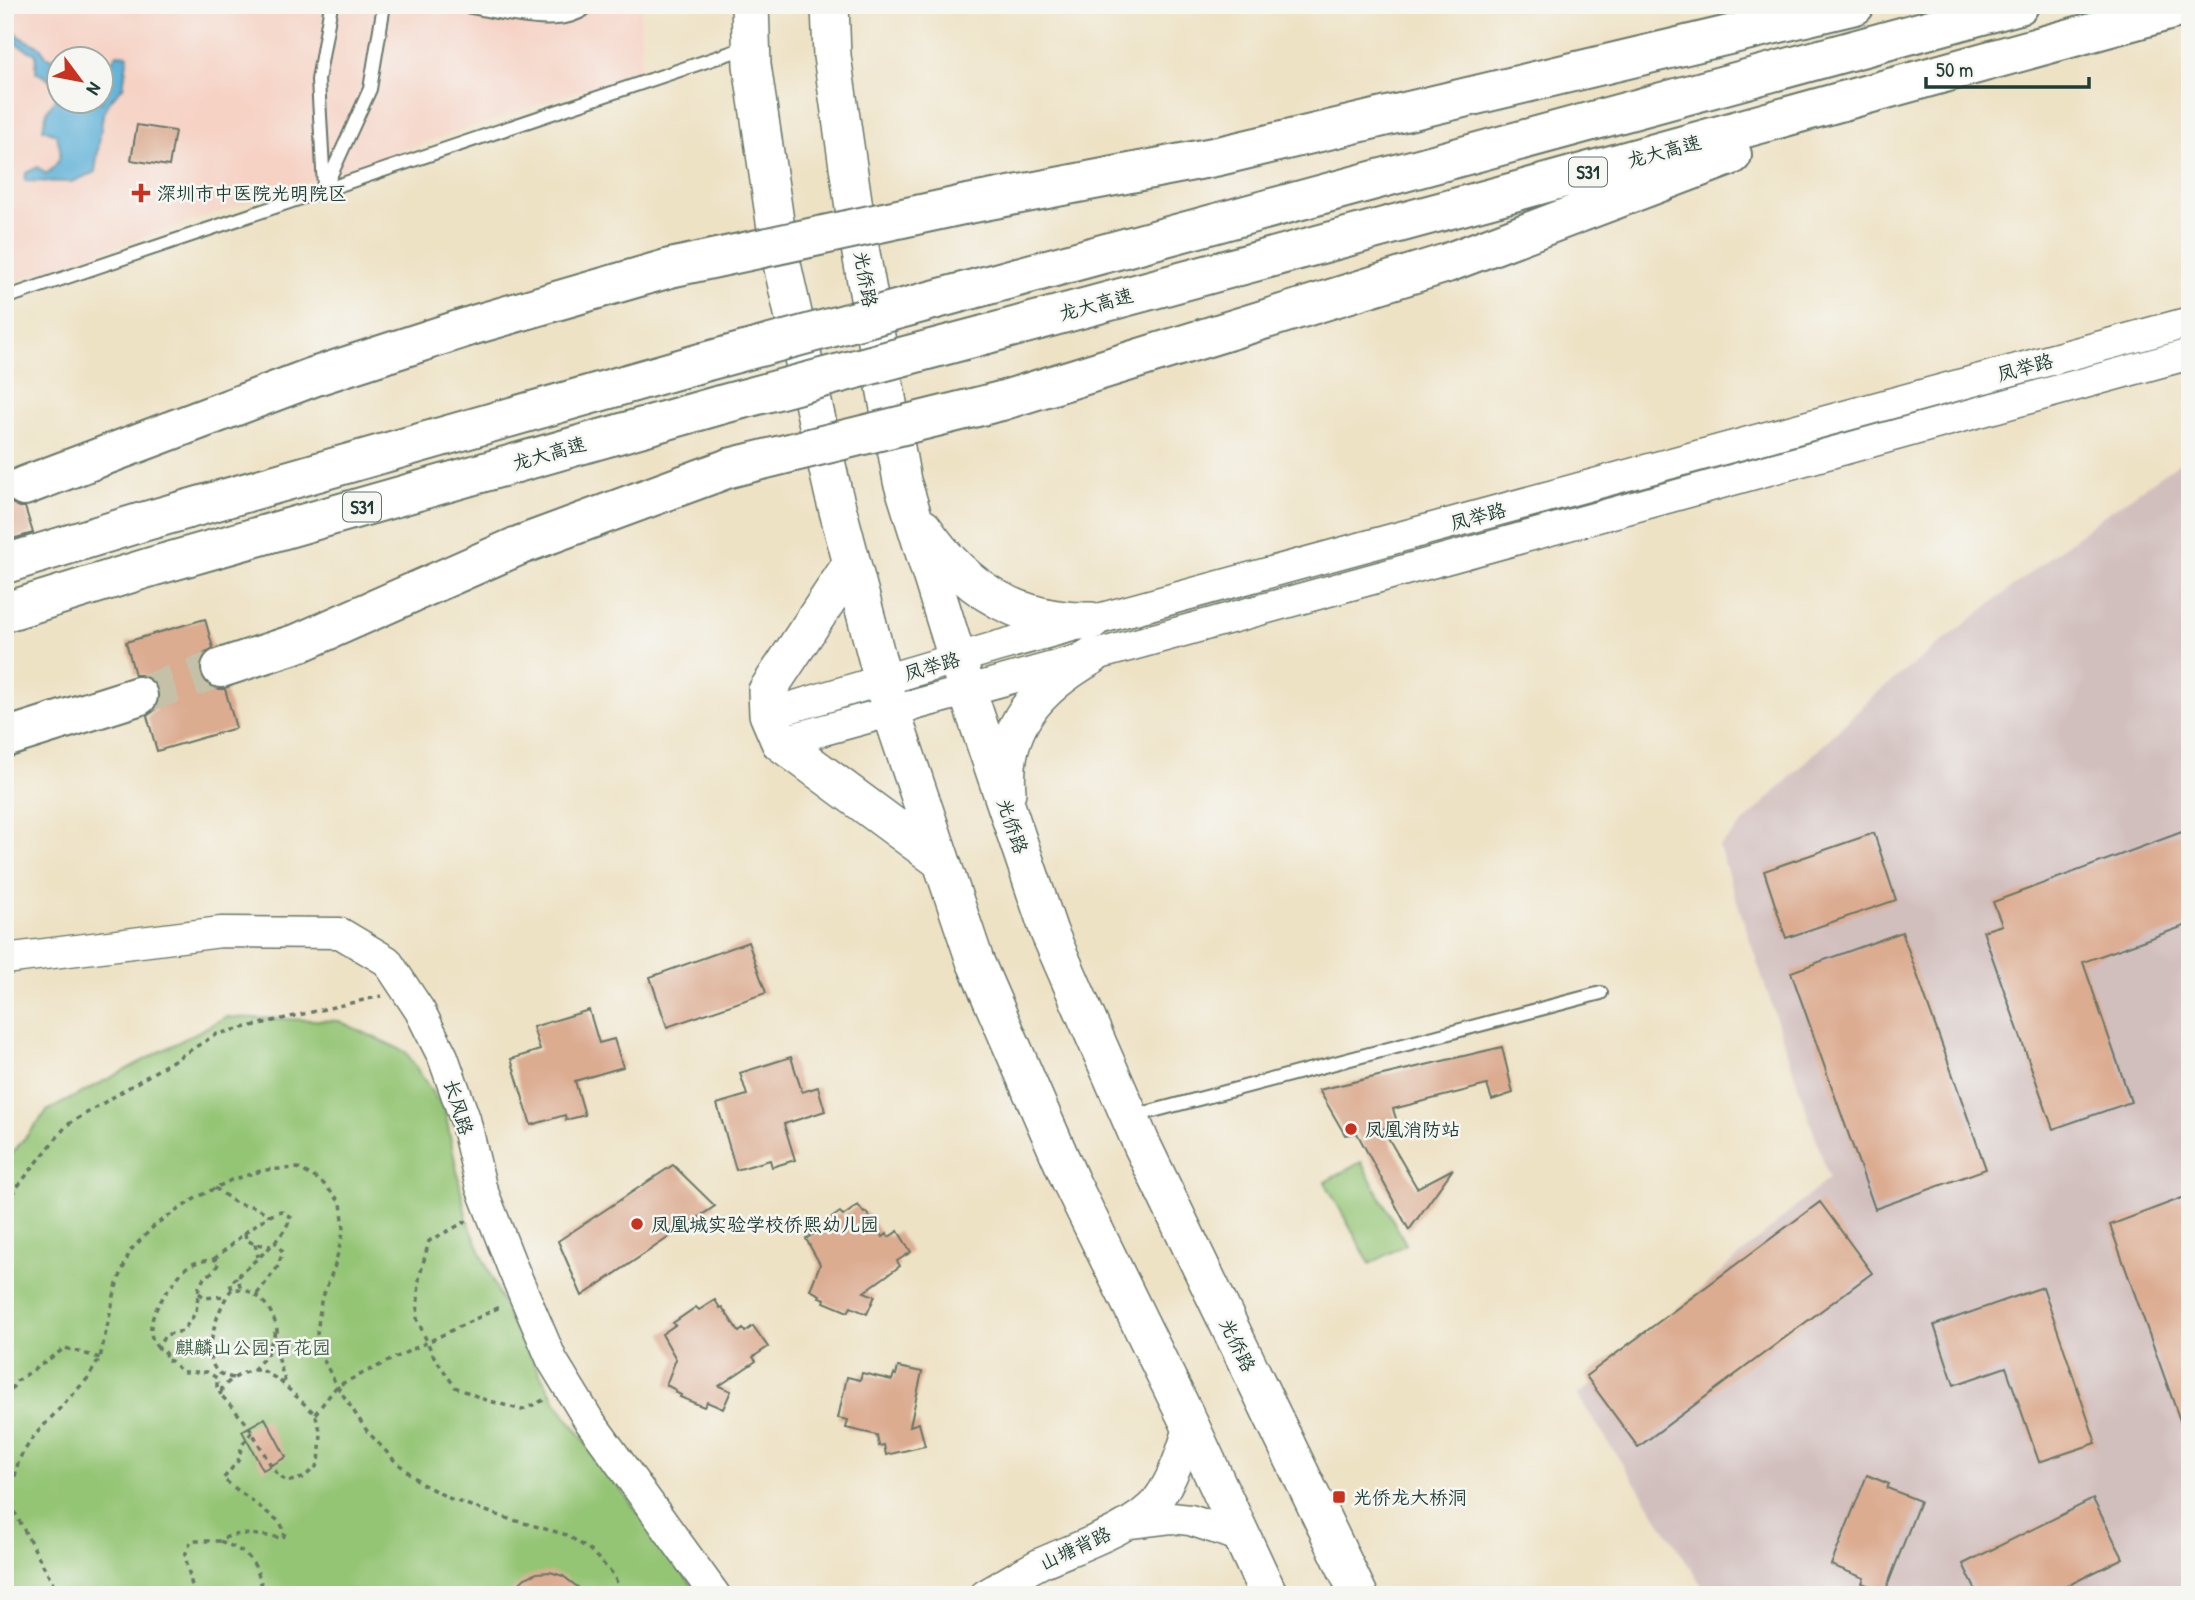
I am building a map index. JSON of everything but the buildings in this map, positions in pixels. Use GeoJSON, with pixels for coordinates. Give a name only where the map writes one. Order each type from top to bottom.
{"type":"FeatureCollection","features":[{"type":"Feature","properties":{"kind":"highway"},"geometry":{"type":"LineString","coordinates":[[24,486],[313,377],[477,324],[670,268],[963,205],[1219,156],[1855,5]]}},
{"type":"Feature","properties":{"kind":"highway","name":"S31"},"geometry":{"type":"LineString","coordinates":[[5,564],[152,519],[704,362],[2019,5]]}},
{"type":"Feature","properties":{"kind":"highway","name":"龙大高速"},"geometry":{"type":"LineString","coordinates":[[5,612],[720,405],[1534,187],[2190,5]]}},
{"type":"Feature","properties":{"kind":"highway"},"geometry":{"type":"LineString","coordinates":[[221,668],[301,642],[517,546],[729,468],[1001,401],[1447,263],[1775,138],[2034,49]]}},
{"type":"Feature","properties":{"kind":"highway"},"geometry":{"type":"LineString","coordinates":[[5,738],[138,695]]}},
{"type":"Feature","properties":{"kind":"main road"},"geometry":{"type":"LineString","coordinates":[[750,5],[752,65],[780,255],[833,492],[887,696],[975,961],[1070,1180],[1190,1425],[1269,1595]]}},
{"type":"Feature","properties":{"kind":"main road","name":"光侨路"},"geometry":{"type":"LineString","coordinates":[[830,5],[832,56],[859,242],[902,481],[962,674],[1049,932],[1130,1117],[1359,1595]]}},
{"type":"Feature","properties":{"kind":"main road"},"geometry":{"type":"LineString","coordinates":[[908,499],[931,539],[968,579],[1009,606],[1029,615],[1070,622],[1091,639],[1020,720],[1008,758],[1008,811]]}},
{"type":"Feature","properties":{"kind":"main road"},"geometry":{"type":"LineString","coordinates":[[852,563],[767,691],[774,728],[941,861]]}},
{"type":"Feature","properties":{"kind":"street","name":"凤举路"},"geometry":{"type":"LineString","coordinates":[[1091,639],[2190,322]]}},
{"type":"Feature","properties":{"kind":"street","name":"凤举路"},"geometry":{"type":"LineString","coordinates":[[774,728],[1091,639],[2190,354]]}},
{"type":"Feature","properties":{"kind":"street","name":"长风路"},"geometry":{"type":"LineString","coordinates":[[5,959],[221,932],[340,933],[387,961],[420,1011],[443,1057],[465,1119],[481,1186],[552,1360],[588,1419],[715,1595]]}},
{"type":"Feature","properties":{"kind":"street"},"geometry":{"type":"LineString","coordinates":[[1129,1523],[1158,1498],[1180,1457],[1190,1425]]}},
{"type":"Feature","properties":{"kind":"street"},"geometry":{"type":"LineString","coordinates":[[1129,1523],[1171,1518],[1190,1520],[1242,1537]]}},
{"type":"Feature","properties":{"kind":"street","name":"山塘背路"},"geometry":{"type":"LineString","coordinates":[[985,1595],[1039,1564],[1129,1523]]}},
{"type":"Feature","properties":{"kind":"lane"},"geometry":{"type":"LineString","coordinates":[[324,190],[318,80],[331,5]]}},
{"type":"Feature","properties":{"kind":"lane"},"geometry":{"type":"LineString","coordinates":[[324,190],[370,89],[384,5]]}},
{"type":"Feature","properties":{"kind":"lane"},"geometry":{"type":"LineString","coordinates":[[462,5],[549,20],[569,18],[589,5]]}},
{"type":"Feature","properties":{"kind":"lane"},"geometry":{"type":"LineString","coordinates":[[5,298],[752,46]]}},
{"type":"Feature","properties":{"kind":"lane"},"geometry":{"type":"LineString","coordinates":[[1130,1117],[1601,993]]}},
{"type":"Feature","properties":{"kind":"path"},"geometry":{"type":"LineString","coordinates":[[5,1202],[67,1125],[217,1034],[407,990]]}},
{"type":"Feature","properties":{"kind":"path"},"geometry":{"type":"LineString","coordinates":[[60,1595],[15,1513],[12,1489],[19,1459],[34,1436],[88,1378],[100,1358],[116,1287],[130,1251],[156,1224],[231,1180],[264,1170],[298,1168],[321,1181],[341,1203],[344,1229],[335,1265],[321,1302],[317,1334],[323,1359],[337,1386],[367,1431],[394,1460],[422,1484],[451,1499],[567,1535],[590,1550],[613,1574],[623,1595]]}},
{"type":"Feature","properties":{"kind":"path"},"geometry":{"type":"LineString","coordinates":[[215,1188],[237,1204],[256,1207],[269,1215]]}},
{"type":"Feature","properties":{"kind":"path"},"geometry":{"type":"LineString","coordinates":[[490,1210],[429,1241],[419,1279],[417,1319],[433,1356],[455,1387],[483,1399],[522,1410],[569,1389]]}},
{"type":"Feature","properties":{"kind":"path"},"geometry":{"type":"LineString","coordinates":[[221,1395],[222,1388],[233,1378],[253,1370],[262,1370],[287,1387],[315,1414],[321,1433],[319,1464],[303,1478],[286,1482],[273,1469],[252,1432],[221,1395],[217,1378],[207,1372],[182,1372],[171,1361],[166,1360],[164,1352],[153,1342],[151,1321],[158,1306],[185,1268],[214,1259],[269,1215],[281,1211],[291,1217],[287,1228],[273,1244],[230,1284],[232,1289]]}},
{"type":"Feature","properties":{"kind":"path"},"geometry":{"type":"LineString","coordinates":[[244,1233],[246,1240]]}},
{"type":"Feature","properties":{"kind":"path"},"geometry":{"type":"LineString","coordinates":[[233,1242],[246,1240],[256,1244],[273,1244],[283,1252],[277,1268],[257,1294]]}},
{"type":"Feature","properties":{"kind":"path"},"geometry":{"type":"LineString","coordinates":[[256,1244],[258,1257]]}},
{"type":"Feature","properties":{"kind":"path"},"geometry":{"type":"LineString","coordinates":[[158,1348],[165,1335],[183,1331],[196,1312],[199,1287],[219,1262],[214,1259]]}},
{"type":"Feature","properties":{"kind":"path"},"geometry":{"type":"LineString","coordinates":[[240,1274],[238,1280],[241,1288]]}},
{"type":"Feature","properties":{"kind":"path"},"geometry":{"type":"LineString","coordinates":[[233,1378],[219,1374],[213,1366],[213,1334],[226,1296],[232,1289],[241,1288],[257,1294],[268,1308],[276,1327],[278,1356],[287,1387]]}},
{"type":"Feature","properties":{"kind":"path"},"geometry":{"type":"LineString","coordinates":[[199,1293],[205,1298],[226,1296]]}},
{"type":"Feature","properties":{"kind":"path"},"geometry":{"type":"LineString","coordinates":[[315,1414],[337,1386],[524,1295]]}},
{"type":"Feature","properties":{"kind":"path"},"geometry":{"type":"LineString","coordinates":[[253,1370],[266,1356],[276,1327]]}},
{"type":"Feature","properties":{"kind":"path"},"geometry":{"type":"LineString","coordinates":[[5,1398],[16,1381],[65,1348],[100,1358]]}},
{"type":"Feature","properties":{"kind":"path"},"geometry":{"type":"LineString","coordinates":[[207,1372],[212,1360]]}},
{"type":"Feature","properties":{"kind":"path"},"geometry":{"type":"LineString","coordinates":[[220,1541],[240,1535],[283,1538],[285,1533],[279,1522],[223,1479],[238,1461],[242,1445],[252,1432]]}},
{"type":"Feature","properties":{"kind":"path"},"geometry":{"type":"LineString","coordinates":[[194,1595],[185,1555],[191,1541],[220,1541],[243,1551],[258,1571],[264,1595]]}},
{"type":"Feature","properties":{"kind":"shaded area","name":"深圳市中医院光明院区"},"geometry":{"type":"Polygon","coordinates":[[[5,5],[641,5],[641,70],[5,284],[5,5]]]}},
{"type":"Feature","properties":{"kind":"shaded area"},"geometry":{"type":"Polygon","coordinates":[[[2190,455],[2190,1595],[1708,1595],[1578,1396],[1829,1178],[1719,847],[1873,696],[2103,516],[2190,455]]]}},
{"type":"Feature","properties":{"kind":"green space","name":"麒麟山公园·百花园"},"geometry":{"type":"Polygon","coordinates":[[[226,1017],[339,1021],[406,1052],[445,1112],[467,1220],[511,1323],[556,1402],[699,1595],[5,1595],[5,1162],[47,1111],[226,1017]]]}},
{"type":"Feature","properties":{"kind":"green space"},"geometry":{"type":"Polygon","coordinates":[[[1361,1162],[1406,1244],[1370,1264],[1325,1182],[1361,1162]]]}},
{"type":"Feature","properties":{"kind":"water"},"geometry":{"type":"Polygon","coordinates":[[[5,22],[21,38],[40,47],[46,56],[46,78],[36,72],[36,54],[18,45],[5,32],[5,22]]]}},
{"type":"Feature","properties":{"kind":"water"},"geometry":{"type":"Polygon","coordinates":[[[117,54],[128,55],[123,87],[116,94],[117,54]]]}},
{"type":"Feature","properties":{"kind":"water"},"geometry":{"type":"Polygon","coordinates":[[[46,116],[103,116],[95,172],[72,182],[25,181],[26,173],[38,167],[46,174],[56,165],[60,156],[56,134],[43,129],[46,116]]]}},
{"type":"Feature","properties":{"kind":"tunnel"},"geometry":{"type":"LineString","coordinates":[[138,696],[221,668]]}},
{"type":"Feature","properties":{"kind":"place","name":"深圳市中医院光明院区"},"geometry":{"type":"Point","coordinates":[141,193]}},
{"type":"Feature","properties":{"kind":"place","name":"凤凰消防站"},"geometry":{"type":"Point","coordinates":[1351,1129]}},
{"type":"Feature","properties":{"kind":"place","name":"凤凰城实验学校侨熙幼儿园"},"geometry":{"type":"Point","coordinates":[637,1224]}},
{"type":"Feature","properties":{"kind":"place","name":"光侨龙大桥洞"},"geometry":{"type":"Point","coordinates":[1339,1497]}}]}
